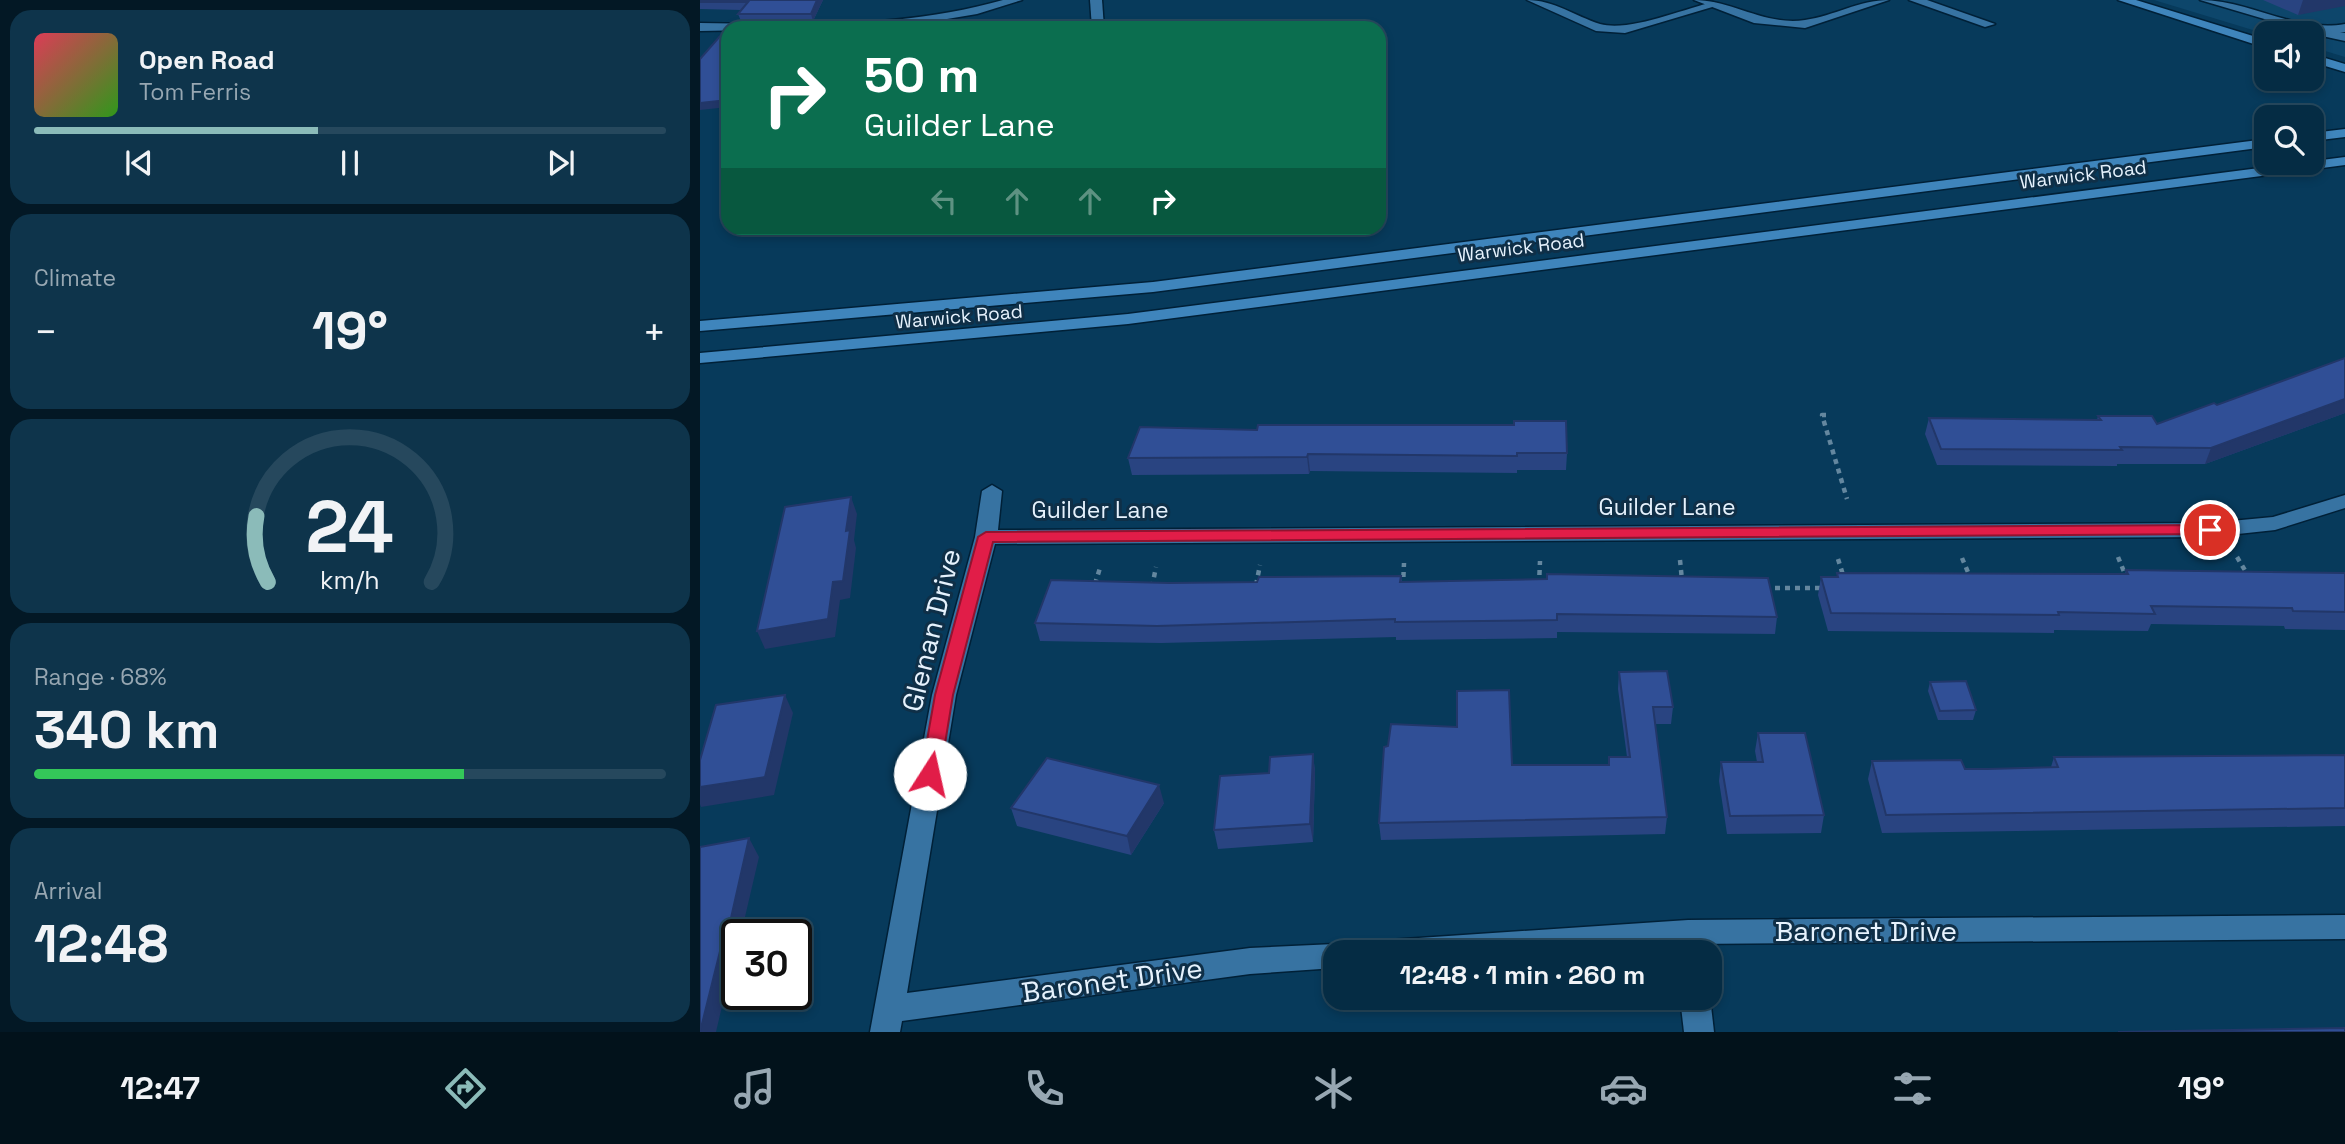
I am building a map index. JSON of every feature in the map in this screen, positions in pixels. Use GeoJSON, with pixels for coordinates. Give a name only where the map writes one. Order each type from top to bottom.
{"type":"FeatureCollection","features":[{"type":"Feature","properties":{"kind":"main road"},"geometry":{"type":"LineString","coordinates":[[2124,0],[2254,40]]}},
{"type":"Feature","properties":{"kind":"main road"},"geometry":{"type":"LineString","coordinates":[[2324,62],[2345,68]]}},
{"type":"Feature","properties":{"kind":"main road"},"geometry":{"type":"LineString","coordinates":[[2324,136],[2345,133]]}},
{"type":"Feature","properties":{"kind":"main road","name":"Warwick Road"},"geometry":{"type":"LineString","coordinates":[[700,326],[1153,287],[2254,145]]}},
{"type":"Feature","properties":{"kind":"main road","name":"Warwick Road"},"geometry":{"type":"LineString","coordinates":[[700,358],[1128,320],[2345,161]]}},
{"type":"Feature","properties":{"kind":"street"},"geometry":{"type":"LineString","coordinates":[[952,21],[1016,0]]}},
{"type":"Feature","properties":{"kind":"street"},"geometry":{"type":"LineString","coordinates":[[1096,0],[1098,21]]}},
{"type":"Feature","properties":{"kind":"street"},"geometry":{"type":"LineString","coordinates":[[1533,0],[1600,28],[1625,29],[1713,5]]}},
{"type":"Feature","properties":{"kind":"street"},"geometry":{"type":"LineString","coordinates":[[1700,0],[1758,21],[1805,24],[1883,0]]}},
{"type":"Feature","properties":{"kind":"street"},"geometry":{"type":"LineString","coordinates":[[1915,0],[1989,24]]}},
{"type":"Feature","properties":{"kind":"street"},"geometry":{"type":"LineString","coordinates":[[2206,0],[2274,21]]}},
{"type":"Feature","properties":{"kind":"street"},"geometry":{"type":"LineString","coordinates":[[700,27],[721,27]]}},
{"type":"Feature","properties":{"kind":"street"},"geometry":{"type":"LineString","coordinates":[[2324,32],[2345,28]]}},
{"type":"Feature","properties":{"kind":"street"},"geometry":{"type":"LineString","coordinates":[[2324,35],[2345,37]]}},
{"type":"Feature","properties":{"kind":"street","name":"Glenan Drive"},"geometry":{"type":"LineString","coordinates":[[887,1021],[944,695],[986,537],[992,491]]}},
{"type":"Feature","properties":{"kind":"street","name":"Guilder Lane"},"geometry":{"type":"LineString","coordinates":[[986,537],[2210,530],[2275,523],[2345,501]]}},
{"type":"Feature","properties":{"kind":"street","name":"Baronet Drive"},"geometry":{"type":"LineString","coordinates":[[1722,941],[2345,927]]}},
{"type":"Feature","properties":{"kind":"street","name":"Baronet Drive"},"geometry":{"type":"LineString","coordinates":[[887,1021],[1250,961],[1323,957]]}},
{"type":"Feature","properties":{"kind":"street"},"geometry":{"type":"LineString","coordinates":[[1696,1010],[1699,1032]]}},
{"type":"Feature","properties":{"kind":"path"},"geometry":{"type":"LineString","coordinates":[[1826,415],[1822,415],[1847,499]]}},
{"type":"Feature","properties":{"kind":"path"},"geometry":{"type":"LineString","coordinates":[[2117,584],[2129,583],[2118,557]]}},
{"type":"Feature","properties":{"kind":"path"},"geometry":{"type":"LineString","coordinates":[[2236,557],[2253,583],[2239,583]]}},
{"type":"Feature","properties":{"kind":"path"},"geometry":{"type":"LineString","coordinates":[[1962,558],[1974,586]]}},
{"type":"Feature","properties":{"kind":"path"},"geometry":{"type":"LineString","coordinates":[[1838,559],[1846,588]]}},
{"type":"Feature","properties":{"kind":"path"},"geometry":{"type":"LineString","coordinates":[[1679,560],[1683,589]]}},
{"type":"Feature","properties":{"kind":"path"},"geometry":{"type":"LineString","coordinates":[[1539,590],[1540,561]]}},
{"type":"Feature","properties":{"kind":"path"},"geometry":{"type":"LineString","coordinates":[[1404,563],[1403,591],[1416,591]]}},
{"type":"Feature","properties":{"kind":"path"},"geometry":{"type":"LineString","coordinates":[[1254,592],[1261,565]]}},
{"type":"Feature","properties":{"kind":"path"},"geometry":{"type":"LineString","coordinates":[[1156,567],[1150,593],[1163,593]]}},
{"type":"Feature","properties":{"kind":"path"},"geometry":{"type":"LineString","coordinates":[[1092,594],[1100,568]]}},
{"type":"Feature","properties":{"kind":"path"},"geometry":{"type":"LineString","coordinates":[[1755,588],[1833,588]]}},
{"type":"Feature","properties":{"kind":"shaded area"},"geometry":{"type":"Polygon","coordinates":[[[2154,0],[2345,0],[2345,57],[2324,51],[2324,21],[2254,21],[2254,30],[2154,0]]]}},
{"type":"Feature","properties":{"kind":"building"},"geometry":{"type":"Polygon","coordinates":[[[700,0],[817,0],[811,14],[738,14],[748,2],[700,0]]]}},
{"type":"Feature","properties":{"kind":"building"},"geometry":{"type":"Polygon","coordinates":[[[721,35],[721,101],[700,103],[700,59],[721,35]]]}},
{"type":"Feature","properties":{"kind":"building"},"geometry":{"type":"Polygon","coordinates":[[[2345,358],[2345,399],[2211,448],[1941,449],[1929,418],[2101,420],[2098,416],[2152,416],[2157,424],[2345,358]]]}},
{"type":"Feature","properties":{"kind":"building"},"geometry":{"type":"Polygon","coordinates":[[[1514,421],[1566,421],[1567,453],[1517,453],[1517,456],[1308,454],[1307,457],[1128,458],[1140,427],[1257,430],[1258,425],[1514,425],[1514,421]]]}},
{"type":"Feature","properties":{"kind":"building"},"geometry":{"type":"Polygon","coordinates":[[[851,497],[846,531],[850,530],[843,581],[833,582],[828,619],[757,631],[785,507],[851,497]]]}},
{"type":"Feature","properties":{"kind":"building"},"geometry":{"type":"Polygon","coordinates":[[[2126,570],[2345,573],[2345,612],[2293,611],[2292,608],[2151,606],[2155,614],[1831,613],[1821,577],[1838,577],[1837,573],[2128,574],[2126,570]]]}},
{"type":"Feature","properties":{"kind":"building"},"geometry":{"type":"Polygon","coordinates":[[[1547,574],[1768,578],[1777,617],[1557,614],[1557,620],[1395,622],[1395,619],[1157,626],[1035,623],[1051,580],[1257,582],[1259,577],[1401,576],[1400,582],[1547,579],[1547,574]]]}},
{"type":"Feature","properties":{"kind":"building"},"geometry":{"type":"Polygon","coordinates":[[[1667,671],[1673,707],[1653,707],[1667,817],[1379,823],[1384,747],[1388,746],[1391,724],[1457,727],[1457,691],[1509,690],[1512,765],[1609,765],[1609,757],[1630,757],[1619,672],[1667,671]]]}},
{"type":"Feature","properties":{"kind":"building"},"geometry":{"type":"Polygon","coordinates":[[[1966,681],[1976,710],[1940,711],[1930,682],[1966,681]]]}},
{"type":"Feature","properties":{"kind":"building"},"geometry":{"type":"Polygon","coordinates":[[[785,695],[765,777],[700,787],[700,760],[716,705],[785,695]]]}},
{"type":"Feature","properties":{"kind":"building"},"geometry":{"type":"Polygon","coordinates":[[[1758,733],[1805,733],[1824,815],[1730,816],[1721,762],[1763,762],[1758,733]]]}},
{"type":"Feature","properties":{"kind":"building"},"geometry":{"type":"Polygon","coordinates":[[[1313,754],[1310,824],[1214,830],[1220,776],[1269,773],[1270,757],[1313,754]]]}},
{"type":"Feature","properties":{"kind":"building"},"geometry":{"type":"Polygon","coordinates":[[[2345,755],[2345,808],[1886,815],[1872,761],[1961,760],[1965,769],[1987,769],[2058,767],[2054,757],[2345,755]]]}},
{"type":"Feature","properties":{"kind":"building"},"geometry":{"type":"Polygon","coordinates":[[[1047,758],[1159,785],[1127,836],[1011,808],[1047,758]]]}},
{"type":"Feature","properties":{"kind":"building"},"geometry":{"type":"Polygon","coordinates":[[[749,838],[731,918],[721,919],[721,947],[700,1032],[700,847],[749,838]]]}},
{"type":"Feature","properties":{"kind":"building"},"geometry":{"type":"Polygon","coordinates":[[[2345,1028],[2345,1032],[2118,1032],[2345,1028]]]}},
{"type":"Feature","properties":{"kind":"route"},"geometry":{"type":"LineString","coordinates":[[930,774],[944,695],[986,537],[2210,530]]}}]}
